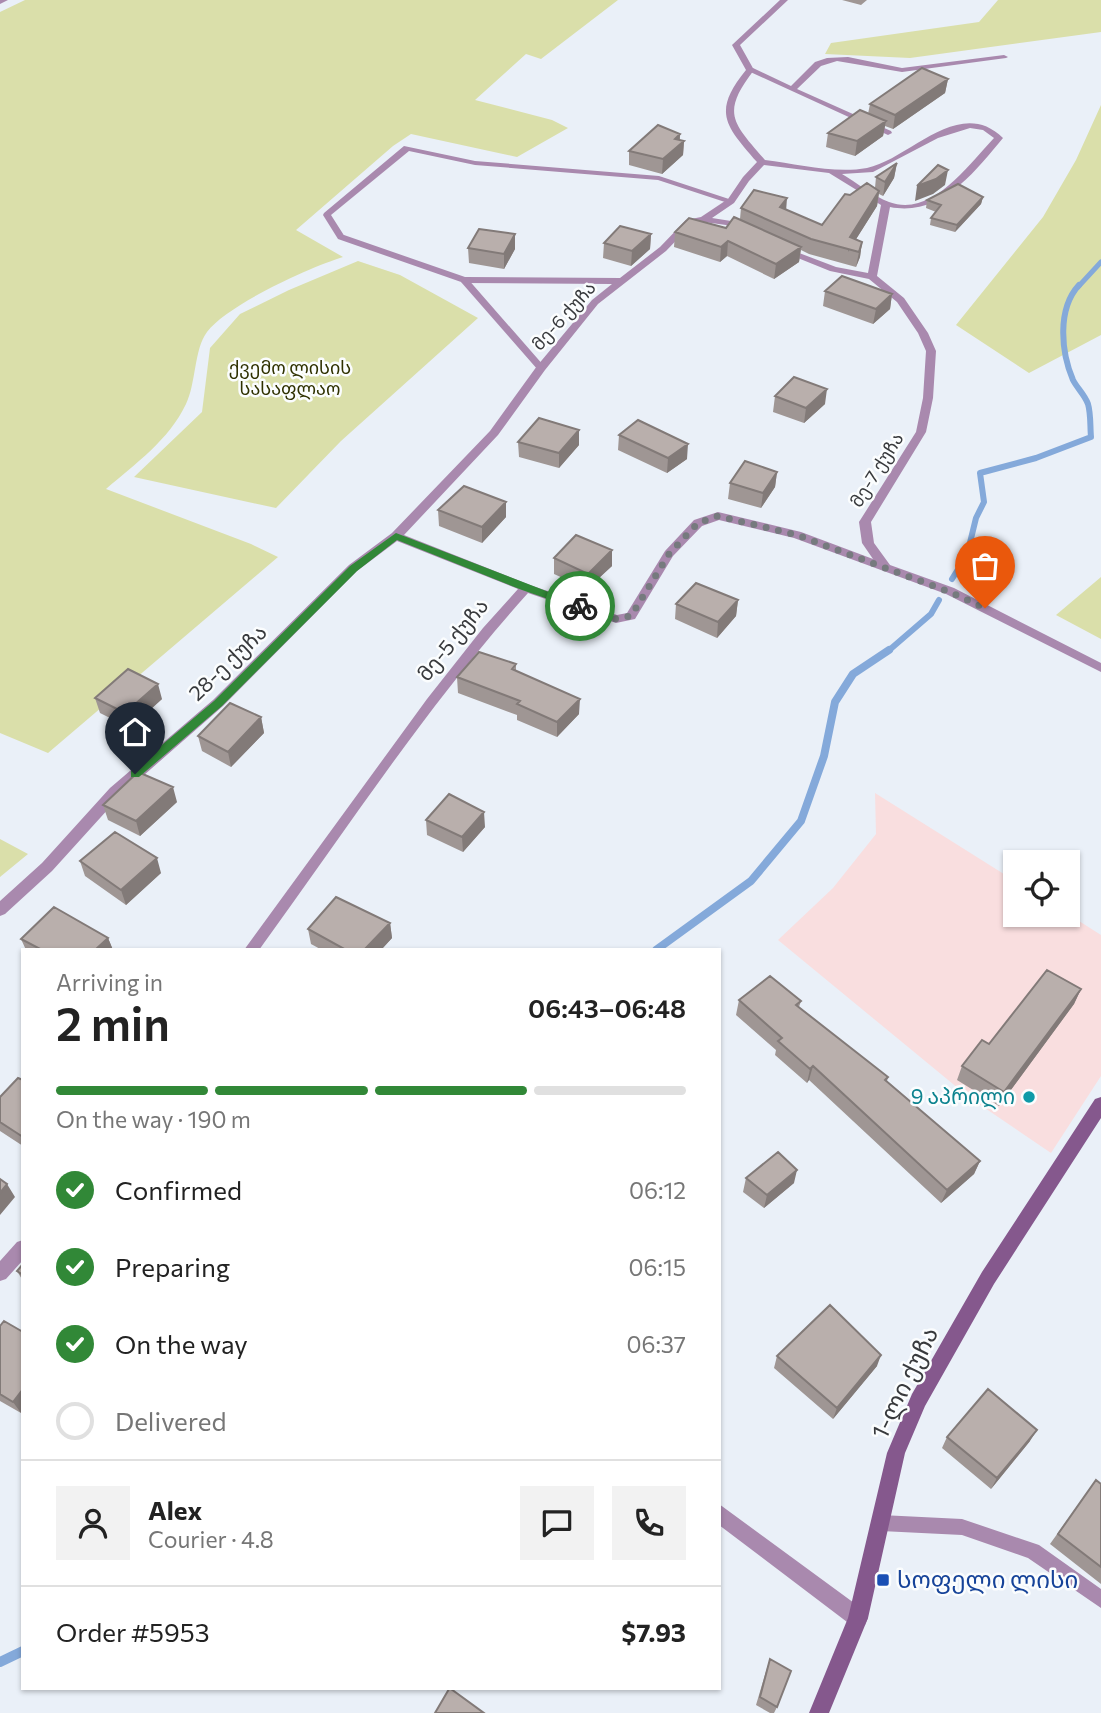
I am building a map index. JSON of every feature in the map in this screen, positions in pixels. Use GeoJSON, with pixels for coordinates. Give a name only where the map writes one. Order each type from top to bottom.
{"type":"FeatureCollection","features":[{"type":"Feature","properties":{"kind":"main road","name":"1-ლი ქუჩა"},"geometry":{"type":"LineString","coordinates":[[819,1713],[858,1618],[896,1453],[918,1400],[988,1278],[1101,1104]]}},
{"type":"Feature","properties":{"kind":"street"},"geometry":{"type":"LineString","coordinates":[[784,0],[736,45],[750,70],[737,85],[728,105],[733,127],[762,162],[831,171],[869,170],[903,155],[921,142],[974,125],[992,131],[999,138],[952,185],[929,202],[906,208],[886,204],[831,171]]}},
{"type":"Feature","properties":{"kind":"street","name":"მე-6 ქუჩა"},"geometry":{"type":"LineString","coordinates":[[396,536],[494,433],[541,368],[596,302],[663,249],[689,222],[704,219],[732,201],[746,178],[762,162]]}},
{"type":"Feature","properties":{"kind":"street"},"geometry":{"type":"LineString","coordinates":[[775,246],[833,269],[872,277],[886,204]]}},
{"type":"Feature","properties":{"kind":"street"},"geometry":{"type":"LineString","coordinates":[[704,219],[728,223],[752,235]]}},
{"type":"Feature","properties":{"kind":"street"},"geometry":{"type":"LineString","coordinates":[[341,237],[464,280],[621,281]]}},
{"type":"Feature","properties":{"kind":"street","name":"მე-7 ქუჩა"},"geometry":{"type":"LineString","coordinates":[[872,277],[901,300],[923,333],[931,351],[928,398],[921,432],[865,522],[868,543],[888,570]]}},
{"type":"Feature","properties":{"kind":"street"},"geometry":{"type":"LineString","coordinates":[[396,536],[526,588],[616,619],[631,616],[669,554],[698,523],[718,516],[797,535],[950,592],[1101,668]]}},
{"type":"Feature","properties":{"kind":"street","name":"28-ე ქუჩა"},"geometry":{"type":"LineString","coordinates":[[0,910],[47,867],[114,792],[218,703],[353,568],[396,536]]}},
{"type":"Feature","properties":{"kind":"street","name":"მე-5 ქუჩა"},"geometry":{"type":"LineString","coordinates":[[252,948],[432,702],[487,631],[526,588]]}},
{"type":"Feature","properties":{"kind":"street"},"geometry":{"type":"LineString","coordinates":[[0,1273],[21,1250]]}},
{"type":"Feature","properties":{"kind":"street"},"geometry":{"type":"LineString","coordinates":[[721,1515],[858,1618]]}},
{"type":"Feature","properties":{"kind":"lane"},"geometry":{"type":"LineString","coordinates":[[793,88],[820,63],[828,61],[859,61],[886,69],[902,70],[1004,57]]}},
{"type":"Feature","properties":{"kind":"lane"},"geometry":{"type":"LineString","coordinates":[[750,70],[888,134]]}},
{"type":"Feature","properties":{"kind":"lane"},"geometry":{"type":"LineString","coordinates":[[341,237],[327,215],[407,148],[474,163],[659,178],[732,201]]}},
{"type":"Feature","properties":{"kind":"lane"},"geometry":{"type":"LineString","coordinates":[[464,280],[541,368]]}},
{"type":"Feature","properties":{"kind":"lane"},"geometry":{"type":"LineString","coordinates":[[881,1522],[962,1527],[1033,1551],[1101,1599]]}},
{"type":"Feature","properties":{"kind":"shaded area"},"geometry":{"type":"Polygon","coordinates":[[[875,793],[1003,873],[1003,927],[1080,927],[1080,922],[1101,935],[1101,1076],[1051,1153],[970,1098],[778,940],[833,888],[876,834],[875,793]]]}},
{"type":"Feature","properties":{"kind":"green space"},"geometry":{"type":"Polygon","coordinates":[[[25,0],[618,0],[541,59],[526,54],[475,100],[552,120],[568,128],[517,157],[411,134],[393,146],[296,230],[343,257],[291,278],[250,299],[217,321],[207,332],[200,348],[189,396],[179,417],[150,451],[106,489],[251,544],[278,557],[48,753],[0,733],[0,12],[25,0]]]}},
{"type":"Feature","properties":{"kind":"green space"},"geometry":{"type":"Polygon","coordinates":[[[998,0],[1101,0],[1101,32],[910,58],[825,54],[831,43],[979,22],[998,0]]]}},
{"type":"Feature","properties":{"kind":"green space"},"geometry":{"type":"Polygon","coordinates":[[[1101,105],[1101,335],[1029,373],[956,325],[1043,217],[1076,160],[1101,105]]]}},
{"type":"Feature","properties":{"kind":"green space","name":"ქვემო ლისის სასაფლაო"},"geometry":{"type":"Polygon","coordinates":[[[358,261],[400,275],[478,318],[341,441],[276,508],[134,477],[202,412],[210,348],[240,314],[358,261]]]}},
{"type":"Feature","properties":{"kind":"green space"},"geometry":{"type":"Polygon","coordinates":[[[1101,577],[1101,639],[1056,615],[1101,577]]]}},
{"type":"Feature","properties":{"kind":"green space"},"geometry":{"type":"Polygon","coordinates":[[[0,839],[28,854],[0,877],[0,839]]]}},
{"type":"Feature","properties":{"kind":"building"},"geometry":{"type":"Polygon","coordinates":[[[922,68],[948,79],[895,115],[870,104],[922,68]]]}},
{"type":"Feature","properties":{"kind":"building"},"geometry":{"type":"Polygon","coordinates":[[[860,110],[886,121],[857,141],[828,133],[860,110]]]}},
{"type":"Feature","properties":{"kind":"building"},"geometry":{"type":"Polygon","coordinates":[[[658,125],[680,134],[675,139],[684,141],[663,159],[629,151],[658,125]]]}},
{"type":"Feature","properties":{"kind":"building"},"geometry":{"type":"Polygon","coordinates":[[[897,163],[885,182],[876,177],[897,163]]]}},
{"type":"Feature","properties":{"kind":"building"},"geometry":{"type":"Polygon","coordinates":[[[938,165],[948,170],[936,179],[917,186],[938,165]]]}},
{"type":"Feature","properties":{"kind":"building"},"geometry":{"type":"Polygon","coordinates":[[[867,183],[879,191],[850,237],[862,242],[859,252],[811,239],[741,208],[754,190],[787,198],[780,207],[822,225],[845,194],[850,195],[867,183]]]}},
{"type":"Feature","properties":{"kind":"building"},"geometry":{"type":"Polygon","coordinates":[[[958,184],[983,197],[957,225],[931,218],[941,205],[927,200],[958,184]]]}},
{"type":"Feature","properties":{"kind":"building"},"geometry":{"type":"Polygon","coordinates":[[[734,217],[801,247],[776,264],[728,241],[721,247],[675,232],[689,218],[726,228],[734,217]]]}},
{"type":"Feature","properties":{"kind":"building"},"geometry":{"type":"Polygon","coordinates":[[[620,226],[651,234],[632,251],[604,243],[620,226]]]}},
{"type":"Feature","properties":{"kind":"building"},"geometry":{"type":"Polygon","coordinates":[[[479,229],[515,234],[504,254],[468,248],[479,229]]]}},
{"type":"Feature","properties":{"kind":"building"},"geometry":{"type":"Polygon","coordinates":[[[842,276],[892,294],[876,309],[825,291],[842,276]]]}},
{"type":"Feature","properties":{"kind":"building"},"geometry":{"type":"Polygon","coordinates":[[[794,377],[827,389],[806,408],[775,396],[794,377]]]}},
{"type":"Feature","properties":{"kind":"building"},"geometry":{"type":"Polygon","coordinates":[[[539,418],[579,430],[559,453],[518,442],[539,418]]]}},
{"type":"Feature","properties":{"kind":"building"},"geometry":{"type":"Polygon","coordinates":[[[638,420],[688,444],[668,458],[619,435],[638,420]]]}},
{"type":"Feature","properties":{"kind":"building"},"geometry":{"type":"Polygon","coordinates":[[[745,461],[777,472],[763,493],[730,483],[745,461]]]}},
{"type":"Feature","properties":{"kind":"building"},"geometry":{"type":"Polygon","coordinates":[[[464,486],[506,502],[482,527],[438,510],[464,486]]]}},
{"type":"Feature","properties":{"kind":"building"},"geometry":{"type":"Polygon","coordinates":[[[576,535],[612,550],[588,574],[554,558],[576,535]]]}},
{"type":"Feature","properties":{"kind":"building"},"geometry":{"type":"Polygon","coordinates":[[[696,583],[738,600],[718,622],[676,604],[696,583]]]}},
{"type":"Feature","properties":{"kind":"building"},"geometry":{"type":"Polygon","coordinates":[[[479,652],[516,664],[512,669],[580,699],[557,722],[517,704],[520,701],[457,677],[479,652]]]}},
{"type":"Feature","properties":{"kind":"building"},"geometry":{"type":"Polygon","coordinates":[[[128,669],[158,684],[125,713],[95,698],[128,669]]]}},
{"type":"Feature","properties":{"kind":"building"},"geometry":{"type":"Polygon","coordinates":[[[230,703],[261,717],[228,752],[198,736],[230,703]]]}},
{"type":"Feature","properties":{"kind":"building"},"geometry":{"type":"Polygon","coordinates":[[[138,772],[173,787],[136,821],[103,805],[138,772]]]}},
{"type":"Feature","properties":{"kind":"building"},"geometry":{"type":"Polygon","coordinates":[[[449,794],[484,812],[462,837],[426,820],[449,794]]]}},
{"type":"Feature","properties":{"kind":"building"},"geometry":{"type":"Polygon","coordinates":[[[115,832],[157,858],[121,890],[80,861],[115,832]]]}},
{"type":"Feature","properties":{"kind":"building"},"geometry":{"type":"Polygon","coordinates":[[[336,897],[390,923],[366,948],[342,948],[308,929],[336,897]]]}},
{"type":"Feature","properties":{"kind":"building"},"geometry":{"type":"Polygon","coordinates":[[[54,907],[108,938],[97,948],[38,948],[21,939],[54,907]]]}},
{"type":"Feature","properties":{"kind":"building"},"geometry":{"type":"Polygon","coordinates":[[[1047,970],[1081,989],[1004,1092],[962,1066],[982,1040],[989,1044],[1047,970]]]}},
{"type":"Feature","properties":{"kind":"building"},"geometry":{"type":"Polygon","coordinates":[[[770,976],[801,1001],[796,1005],[888,1077],[885,1080],[980,1161],[947,1190],[813,1066],[810,1069],[778,1041],[782,1038],[739,1000],[770,976]]]}},
{"type":"Feature","properties":{"kind":"building"},"geometry":{"type":"Polygon","coordinates":[[[18,1078],[21,1079],[21,1136],[0,1122],[0,1097],[18,1078]]]}},
{"type":"Feature","properties":{"kind":"building"},"geometry":{"type":"Polygon","coordinates":[[[778,1152],[797,1170],[767,1195],[746,1178],[778,1152]]]}},
{"type":"Feature","properties":{"kind":"building"},"geometry":{"type":"Polygon","coordinates":[[[0,1179],[7,1184],[0,1193],[0,1179]]]}},
{"type":"Feature","properties":{"kind":"building"},"geometry":{"type":"Polygon","coordinates":[[[830,1305],[881,1355],[837,1408],[777,1356],[830,1305]]]}},
{"type":"Feature","properties":{"kind":"building"},"geometry":{"type":"Polygon","coordinates":[[[4,1321],[21,1331],[21,1392],[13,1402],[0,1394],[0,1326],[4,1321]]]}},
{"type":"Feature","properties":{"kind":"building"},"geometry":{"type":"Polygon","coordinates":[[[988,1389],[1037,1430],[997,1478],[947,1437],[988,1389]]]}},
{"type":"Feature","properties":{"kind":"building"},"geometry":{"type":"Polygon","coordinates":[[[1096,1480],[1101,1484],[1101,1567],[1058,1534],[1096,1480]]]}},
{"type":"Feature","properties":{"kind":"building"},"geometry":{"type":"Polygon","coordinates":[[[770,1659],[791,1671],[777,1707],[760,1697],[770,1659]]]}},
{"type":"Feature","properties":{"kind":"building"},"geometry":{"type":"Polygon","coordinates":[[[448,1690],[452,1690],[484,1713],[435,1713],[448,1690]]]}},
{"type":"Feature","properties":{"kind":"waterway"},"geometry":{"type":"LineString","coordinates":[[1078,287],[1101,262]]}},
{"type":"Feature","properties":{"kind":"waterway"},"geometry":{"type":"LineString","coordinates":[[952,579],[967,555],[976,518],[984,502],[980,473],[1036,458],[1091,437],[1088,404],[1073,380],[1064,344],[1067,306],[1079,285]]}},
{"type":"Feature","properties":{"kind":"waterway"},"geometry":{"type":"LineString","coordinates":[[887,652],[931,614],[939,600]]}},
{"type":"Feature","properties":{"kind":"waterway"},"geometry":{"type":"LineString","coordinates":[[659,948],[751,881],[801,821],[824,756],[835,702],[853,674],[889,650]]}},
{"type":"Feature","properties":{"kind":"waterway"},"geometry":{"type":"LineString","coordinates":[[0,1662],[21,1652]]}},
{"type":"Feature","properties":{"kind":"way so far"},"geometry":{"type":"LineString","coordinates":[[580,606],[616,619],[631,616],[669,554],[698,523],[718,516],[797,535],[950,592],[985,608]]}},
{"type":"Feature","properties":{"kind":"place","name":"9 აპრილი"},"geometry":{"type":"Point","coordinates":[1029,1097]}},
{"type":"Feature","properties":{"kind":"place","name":"სოფელი ლისი"},"geometry":{"type":"Point","coordinates":[883,1580]}},
{"type":"Feature","properties":{"kind":"route"},"geometry":{"type":"LineString","coordinates":[[135,774],[218,703],[353,568],[396,536],[526,588],[580,606]]}}]}
